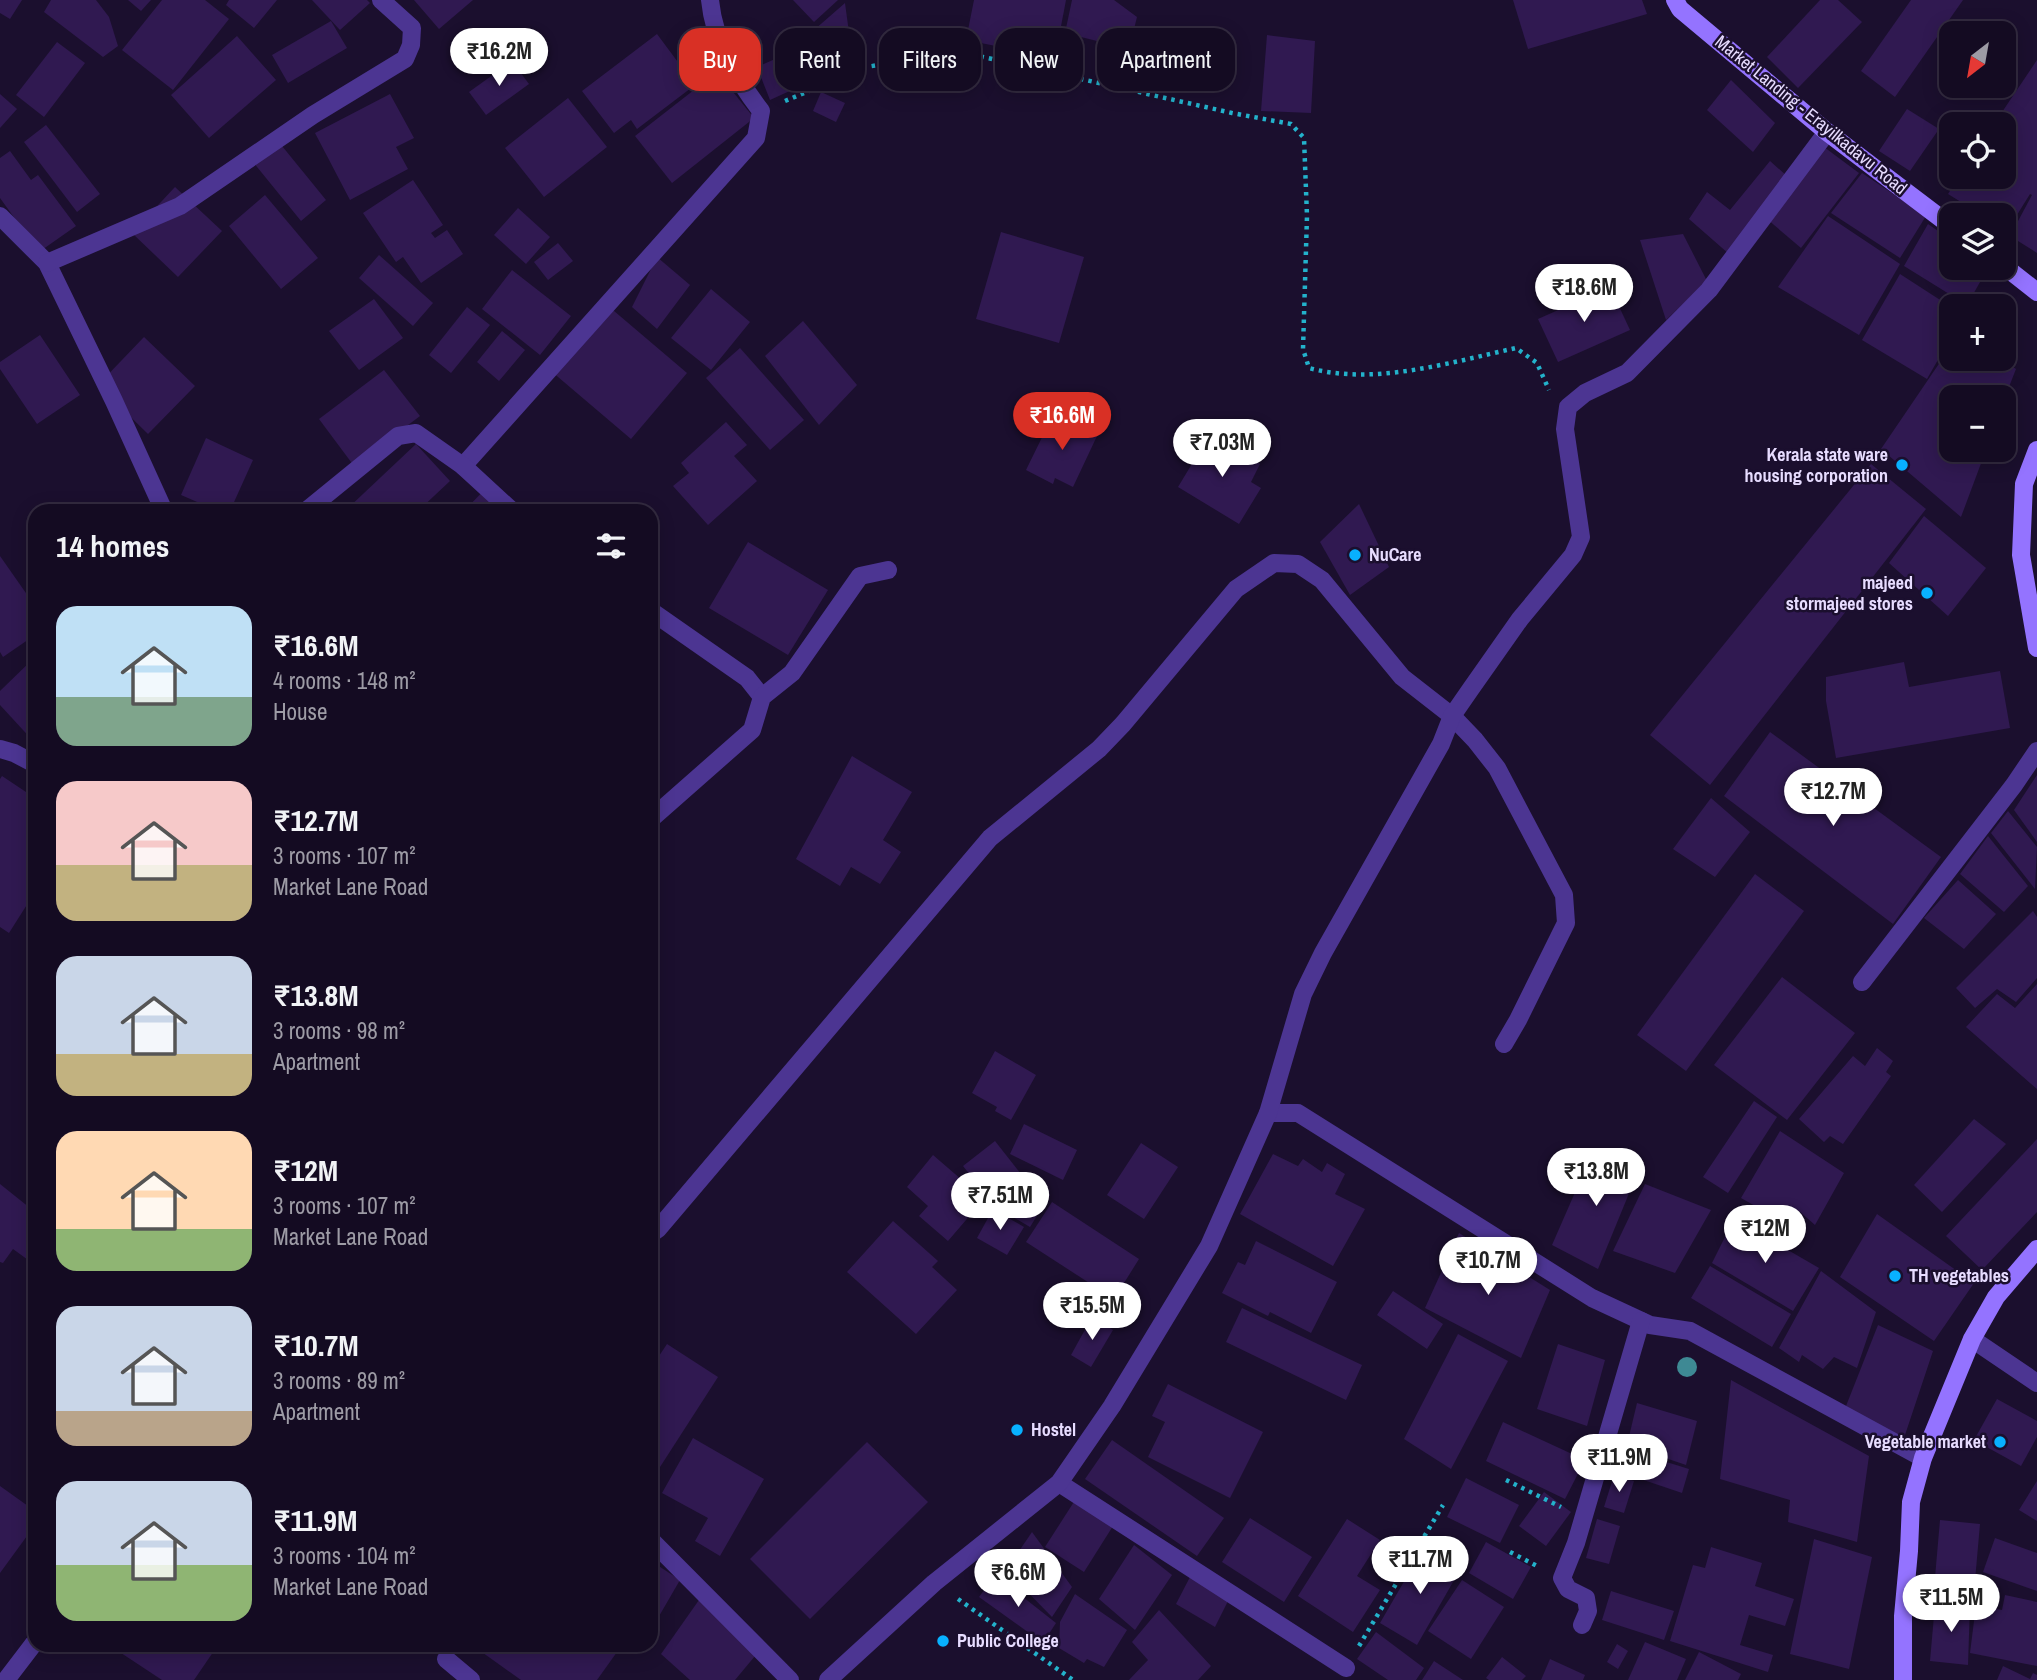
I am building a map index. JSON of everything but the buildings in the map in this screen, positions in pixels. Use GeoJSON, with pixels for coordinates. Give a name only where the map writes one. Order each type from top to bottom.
{"type":"FeatureCollection","features":[{"type":"Feature","properties":{"kind":"main road","name":"Market Landing - Erayilkadavu Road"},"geometry":{"type":"LineString","coordinates":[[1675,0],[1680,9],[1827,132],[1939,217]]}},
{"type":"Feature","properties":{"kind":"main road"},"geometry":{"type":"LineString","coordinates":[[2016,275],[2037,292]]}},
{"type":"Feature","properties":{"kind":"main road"},"geometry":{"type":"LineString","coordinates":[[2037,450],[2024,484],[2021,555],[2037,648]]}},
{"type":"Feature","properties":{"kind":"main road"},"geometry":{"type":"LineString","coordinates":[[1903,1680],[1903,1616],[1911,1502],[1923,1458],[1972,1339],[1996,1297],[2037,1249]]}},
{"type":"Feature","properties":{"kind":"street"},"geometry":{"type":"LineString","coordinates":[[47,263],[180,206],[313,115],[405,59],[411,45],[412,28],[381,0]]}},
{"type":"Feature","properties":{"kind":"street"},"geometry":{"type":"LineString","coordinates":[[464,466],[756,138],[761,111],[737,80],[717,35],[710,0]]}},
{"type":"Feature","properties":{"kind":"street"},"geometry":{"type":"LineString","coordinates":[[828,1680],[934,1583],[1059,1483],[1112,1406],[1209,1246],[1268,1114],[1303,995],[1323,953],[1441,744],[1452,716],[1520,619],[1573,555],[1580,537],[1565,429],[1568,407],[1585,393],[1627,373],[1709,290],[1827,132]]}},
{"type":"Feature","properties":{"kind":"street"},"geometry":{"type":"LineString","coordinates":[[0,216],[47,263],[161,504]]}},
{"type":"Feature","properties":{"kind":"street"},"geometry":{"type":"LineString","coordinates":[[315,504],[398,436],[416,433],[464,466],[505,504]]}},
{"type":"Feature","properties":{"kind":"street"},"geometry":{"type":"LineString","coordinates":[[658,1230],[990,838],[1099,749],[1236,589],[1274,562],[1298,564],[1322,580],[1402,677],[1452,716],[1497,768],[1564,895],[1566,923],[1504,1044]]}},
{"type":"Feature","properties":{"kind":"street"},"geometry":{"type":"LineString","coordinates":[[658,813],[752,730],[762,697],[792,673],[860,576],[888,570]]}},
{"type":"Feature","properties":{"kind":"street"},"geometry":{"type":"LineString","coordinates":[[658,616],[747,678],[762,697]]}},
{"type":"Feature","properties":{"kind":"street"},"geometry":{"type":"LineString","coordinates":[[0,749],[14,752],[28,760]]}},
{"type":"Feature","properties":{"kind":"street"},"geometry":{"type":"LineString","coordinates":[[1862,982],[2014,785],[2037,751]]}},
{"type":"Feature","properties":{"kind":"street"},"geometry":{"type":"LineString","coordinates":[[1268,1114],[1298,1113],[1592,1298],[1650,1325],[1690,1331],[1923,1458]]}},
{"type":"Feature","properties":{"kind":"street"},"geometry":{"type":"LineString","coordinates":[[1582,1625],[1588,1611],[1586,1598],[1568,1589],[1562,1578],[1584,1518],[1641,1321]]}},
{"type":"Feature","properties":{"kind":"street"},"geometry":{"type":"LineString","coordinates":[[1972,1339],[2037,1383]]}},
{"type":"Feature","properties":{"kind":"street"},"geometry":{"type":"LineString","coordinates":[[1059,1483],[1346,1668]]}},
{"type":"Feature","properties":{"kind":"street"},"geometry":{"type":"LineString","coordinates":[[658,1547],[790,1680]]}},
{"type":"Feature","properties":{"kind":"street"},"geometry":{"type":"LineString","coordinates":[[6,1680],[28,1651]]}},
{"type":"Feature","properties":{"kind":"street"},"geometry":{"type":"LineString","coordinates":[[446,1659],[471,1680]]}},
{"type":"Feature","properties":{"kind":"path"},"geometry":{"type":"LineString","coordinates":[[761,111],[866,67],[961,52],[1291,124],[1304,138],[1307,216],[1303,349],[1309,368],[1354,374],[1426,368],[1516,348],[1537,363],[1546,387],[1568,407]]}},
{"type":"Feature","properties":{"kind":"path"},"geometry":{"type":"LineString","coordinates":[[1506,1480],[1584,1518]]}},
{"type":"Feature","properties":{"kind":"path"},"geometry":{"type":"LineString","coordinates":[[1346,1668],[1443,1505]]}},
{"type":"Feature","properties":{"kind":"path"},"geometry":{"type":"LineString","coordinates":[[934,1583],[1073,1680]]}},
{"type":"Feature","properties":{"kind":"place","name":"Kerala state ware housing corporation"},"geometry":{"type":"Point","coordinates":[1902,465]}},
{"type":"Feature","properties":{"kind":"place","name":"NuCare"},"geometry":{"type":"Point","coordinates":[1355,555]}},
{"type":"Feature","properties":{"kind":"place","name":"majeed stormajeed stores"},"geometry":{"type":"Point","coordinates":[1927,593]}},
{"type":"Feature","properties":{"kind":"place","name":"TH vegetables"},"geometry":{"type":"Point","coordinates":[1895,1276]}},
{"type":"Feature","properties":{"kind":"place","name":"Hostel"},"geometry":{"type":"Point","coordinates":[1017,1430]}},
{"type":"Feature","properties":{"kind":"place","name":"Vegetable market"},"geometry":{"type":"Point","coordinates":[2000,1442]}},
{"type":"Feature","properties":{"kind":"place","name":"Public College"},"geometry":{"type":"Point","coordinates":[943,1641]}}]}
